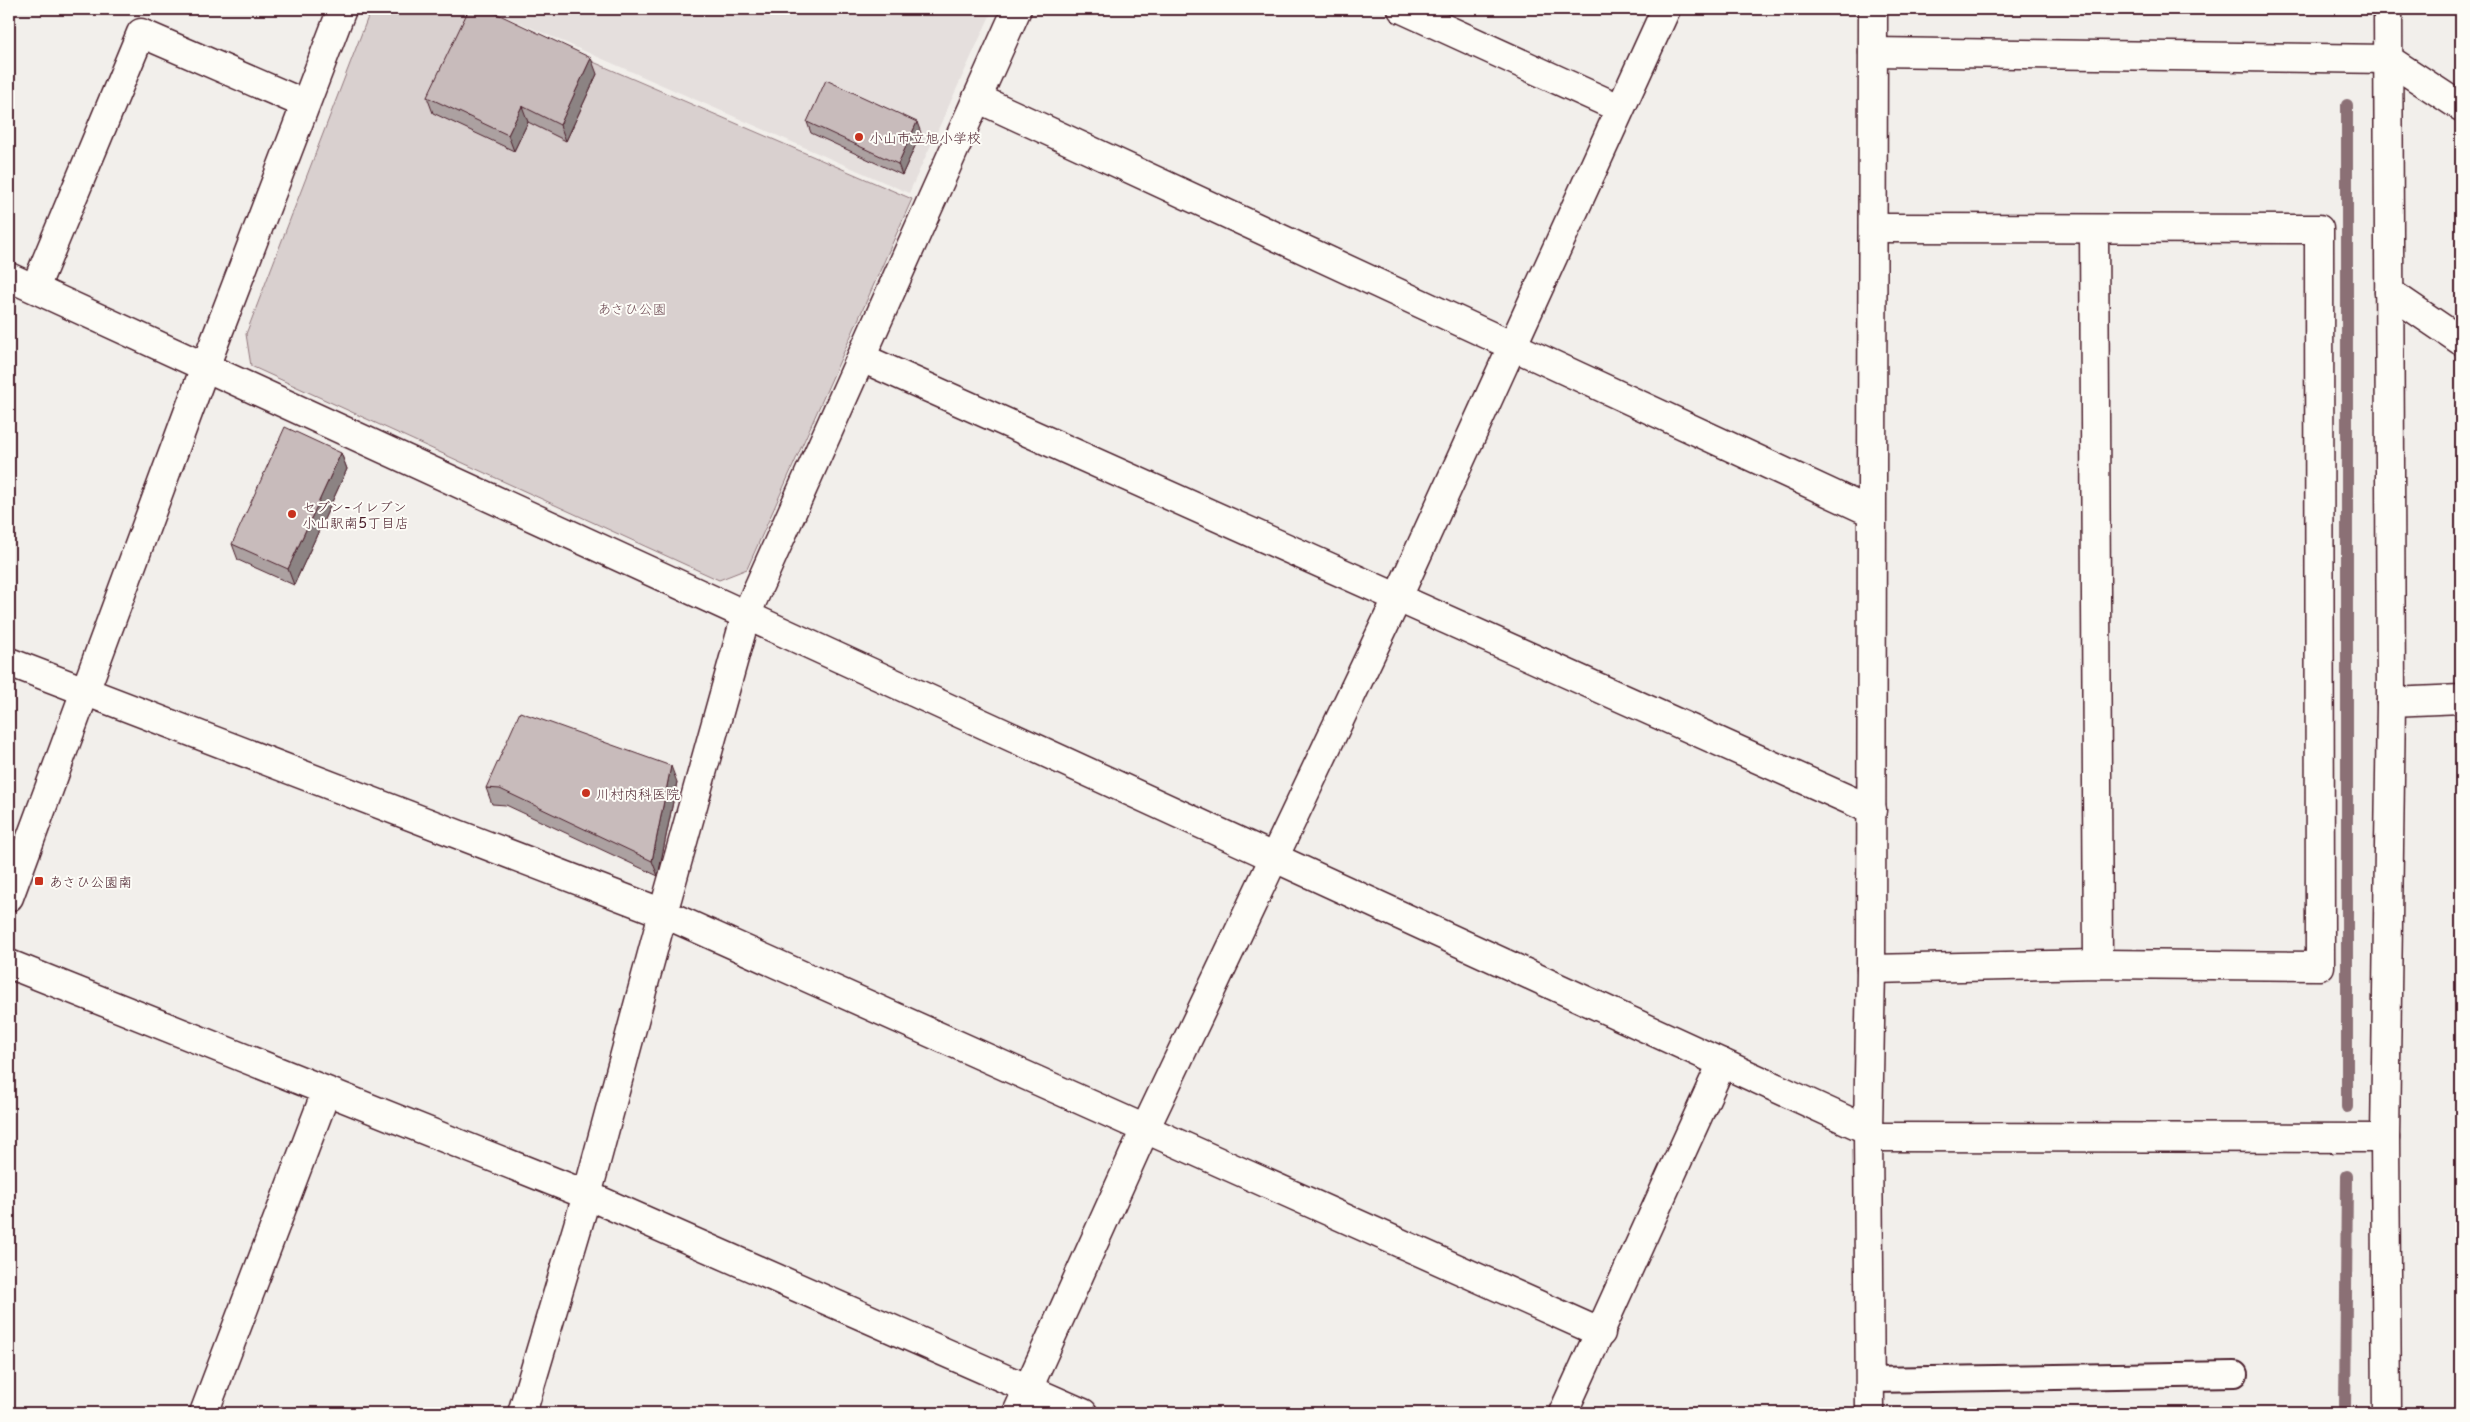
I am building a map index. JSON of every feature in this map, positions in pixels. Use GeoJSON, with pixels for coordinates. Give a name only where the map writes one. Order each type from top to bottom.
{"type":"FeatureCollection","features":[{"type":"Feature","properties":{"kind":"street"},"geometry":{"type":"LineString","coordinates":[[9,897],[205,367],[342,9]]}},
{"type":"Feature","properties":{"kind":"street"},"geometry":{"type":"LineString","coordinates":[[522,1413],[587,1196],[746,615],[1017,9]]}},
{"type":"Feature","properties":{"kind":"street"},"geometry":{"type":"LineString","coordinates":[[1402,9],[1619,108]]}},
{"type":"Feature","properties":{"kind":"street"},"geometry":{"type":"LineString","coordinates":[[1023,1401],[1146,1127],[1397,599],[1510,345],[1666,9]]}},
{"type":"Feature","properties":{"kind":"street"},"geometry":{"type":"LineString","coordinates":[[1870,1413],[1868,1134],[1872,969],[1873,9]]}},
{"type":"Feature","properties":{"kind":"street"},"geometry":{"type":"LineString","coordinates":[[2387,1413],[2385,1138],[2391,702],[2388,9]]}},
{"type":"Feature","properties":{"kind":"street"},"geometry":{"type":"LineString","coordinates":[[34,288],[141,34],[305,104]]}},
{"type":"Feature","properties":{"kind":"street"},"geometry":{"type":"LineString","coordinates":[[1873,52],[2388,59],[2461,107]]}},
{"type":"Feature","properties":{"kind":"street"},"geometry":{"type":"LineString","coordinates":[[977,98],[1871,512]]}},
{"type":"Feature","properties":{"kind":"street"},"geometry":{"type":"LineString","coordinates":[[1872,969],[2098,964],[2320,966],[2319,229],[2094,230],[1873,228]]}},
{"type":"Feature","properties":{"kind":"street"},"geometry":{"type":"LineString","coordinates":[[2094,230],[2098,964]]}},
{"type":"Feature","properties":{"kind":"street"},"geometry":{"type":"LineString","coordinates":[[9,277],[1722,1063],[1868,1134],[2385,1138]]}},
{"type":"Feature","properties":{"kind":"street"},"geometry":{"type":"LineString","coordinates":[[2389,292],[2461,341]]}},
{"type":"Feature","properties":{"kind":"street"},"geometry":{"type":"LineString","coordinates":[[862,358],[1872,810]]}},
{"type":"Feature","properties":{"kind":"street"},"geometry":{"type":"LineString","coordinates":[[9,662],[663,913],[1146,1127],[1601,1333]]}},
{"type":"Feature","properties":{"kind":"street"},"geometry":{"type":"LineString","coordinates":[[2391,702],[2461,699]]}},
{"type":"Feature","properties":{"kind":"street"},"geometry":{"type":"LineString","coordinates":[[9,964],[587,1196],[1023,1401],[1083,1413]]}},
{"type":"Feature","properties":{"kind":"street"},"geometry":{"type":"LineString","coordinates":[[1563,1413],[1601,1333],[1722,1063]]}},
{"type":"Feature","properties":{"kind":"street"},"geometry":{"type":"LineString","coordinates":[[204,1413],[326,1092]]}},
{"type":"Feature","properties":{"kind":"lane"},"geometry":{"type":"LineString","coordinates":[[1870,1380],[2234,1374]]}},
{"type":"Feature","properties":{"kind":"shaded area","name":"小山市立旭小学校"},"geometry":{"type":"Polygon","coordinates":[[[488,9],[993,9],[909,193],[488,9]]]}},
{"type":"Feature","properties":{"kind":"green space","name":"あさひ公園"},"geometry":{"type":"Polygon","coordinates":[[[371,9],[470,9],[912,199],[747,569],[719,580],[251,366],[246,334],[371,9]]]}},
{"type":"Feature","properties":{"kind":"building"},"geometry":{"type":"Polygon","coordinates":[[[469,9],[487,9],[591,58],[560,125],[522,106],[508,135],[427,97],[469,9]]]}},
{"type":"Feature","properties":{"kind":"building"},"geometry":{"type":"Polygon","coordinates":[[[826,80],[917,122],[898,164],[807,122],[826,80]]]}},
{"type":"Feature","properties":{"kind":"building","name":"セブン-イレブン 小山駅南5丁目店"},"geometry":{"type":"Polygon","coordinates":[[[285,427],[341,453],[288,569],[232,544],[285,427]]]}},
{"type":"Feature","properties":{"kind":"building","name":"川村内科医院"},"geometry":{"type":"Polygon","coordinates":[[[520,712],[671,766],[652,861],[500,789],[486,788],[520,712]]]}},
{"type":"Feature","properties":{"kind":"waterway"},"geometry":{"type":"LineString","coordinates":[[2347,105],[2347,1107]]}},
{"type":"Feature","properties":{"kind":"waterway"},"geometry":{"type":"LineString","coordinates":[[2345,1413],[2347,1176]]}},
{"type":"Feature","properties":{"kind":"place","name":"小山市立旭小学校"},"geometry":{"type":"Point","coordinates":[859,137]}},
{"type":"Feature","properties":{"kind":"place","name":"セブン-イレブン 小山駅南5丁目店"},"geometry":{"type":"Point","coordinates":[292,514]}},
{"type":"Feature","properties":{"kind":"place","name":"川村内科医院"},"geometry":{"type":"Point","coordinates":[586,793]}},
{"type":"Feature","properties":{"kind":"place","name":"あさひ公園南"},"geometry":{"type":"Point","coordinates":[39,881]}}]}
